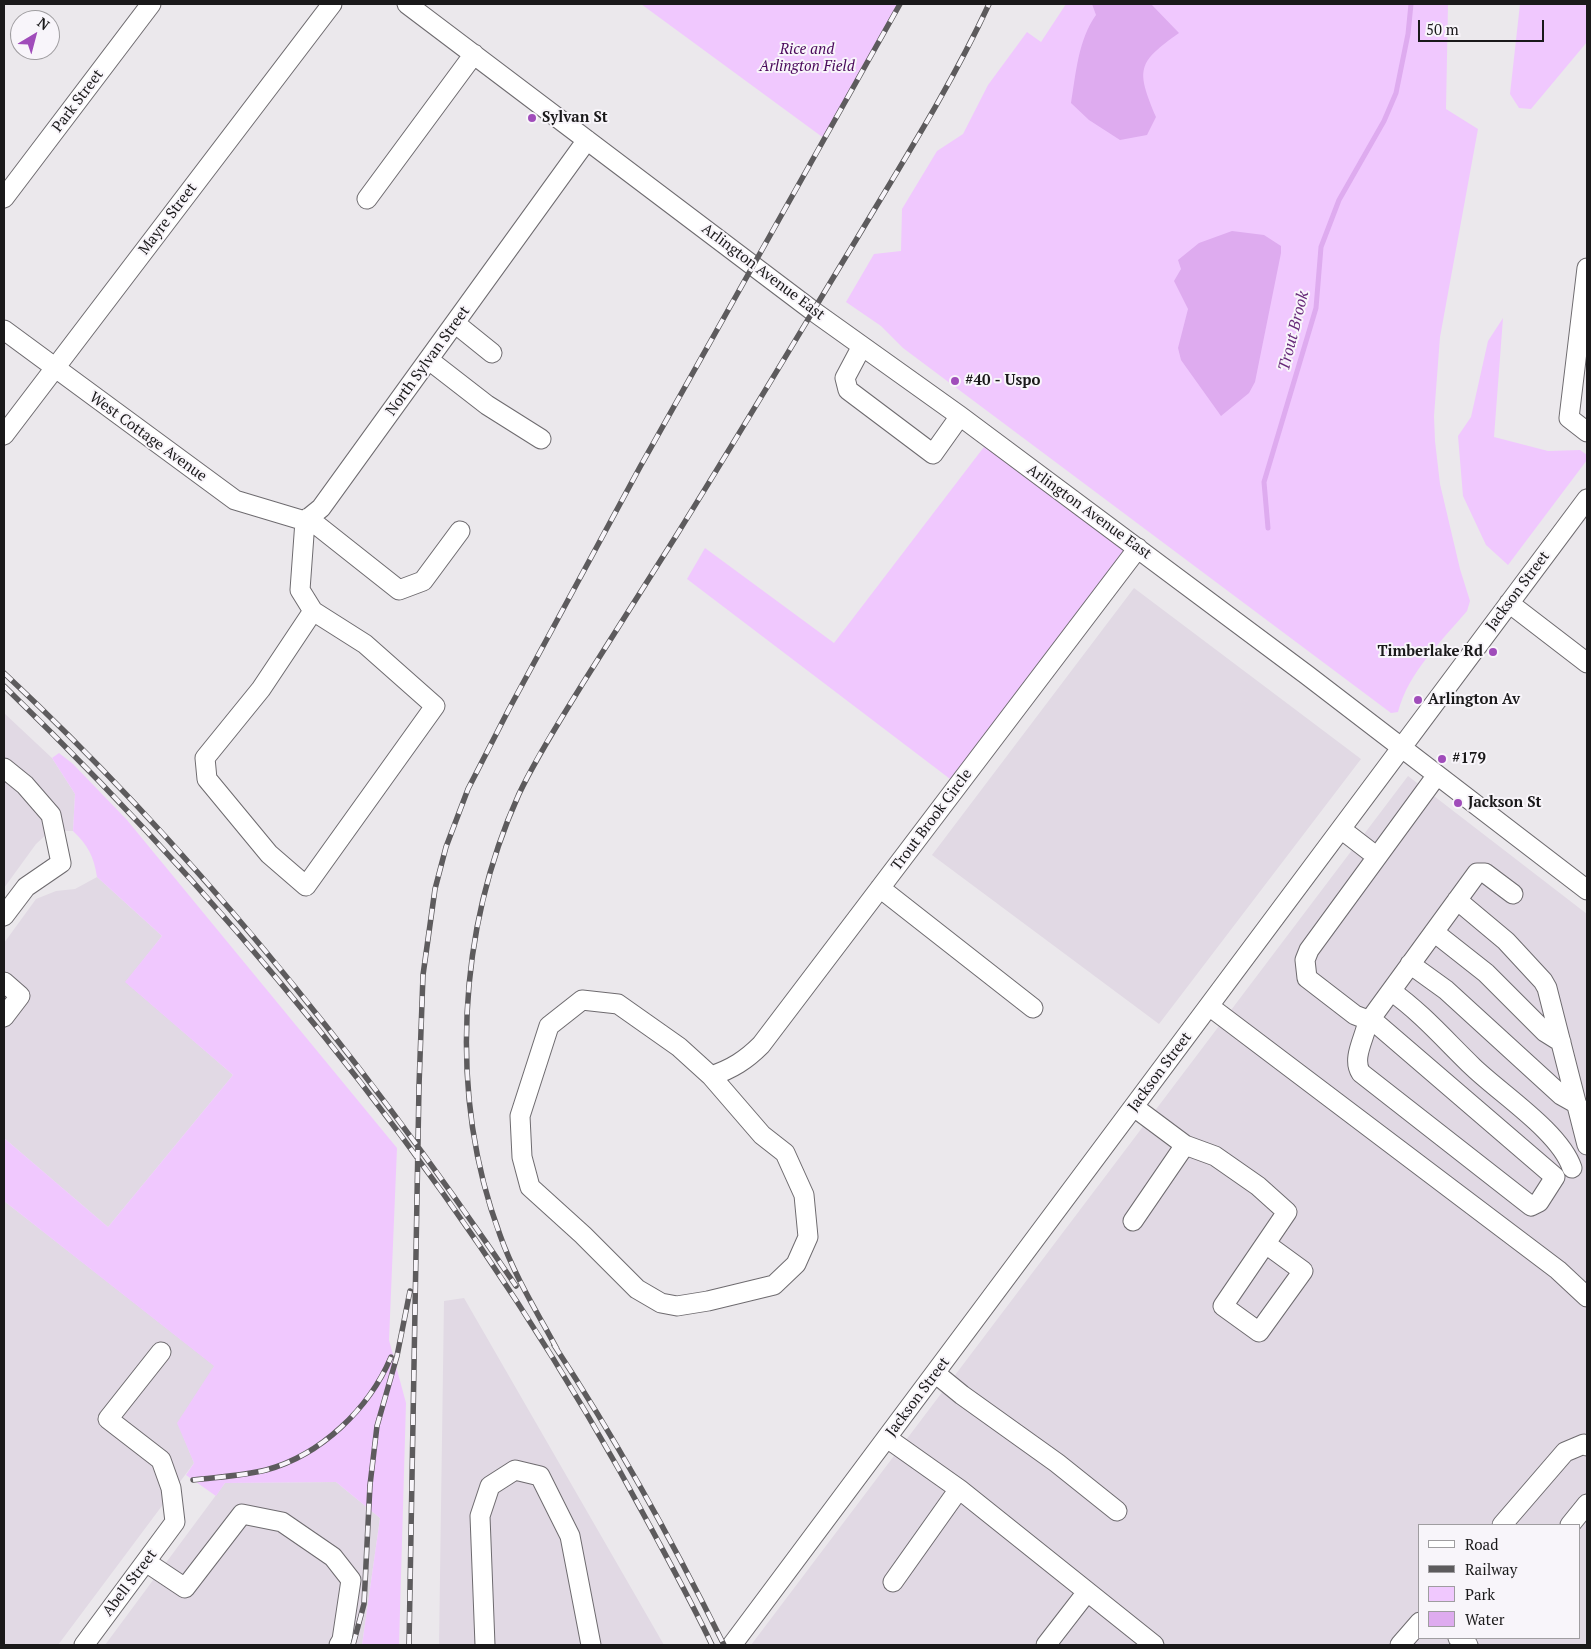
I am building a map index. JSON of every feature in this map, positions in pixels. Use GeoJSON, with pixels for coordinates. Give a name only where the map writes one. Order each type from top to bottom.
{"type":"FeatureCollection","features":[{"type":"Feature","properties":{"kind":"street","name":"Park Street"},"geometry":{"type":"LineString","coordinates":[[4,198],[152,4]]}},
{"type":"Feature","properties":{"kind":"street","name":"Mayre Street"},"geometry":{"type":"LineString","coordinates":[[4,435],[332,4]]}},
{"type":"Feature","properties":{"kind":"street","name":"Arlington Avenue East"},"geometry":{"type":"LineString","coordinates":[[407,4],[862,346],[1138,548],[1587,890]]}},
{"type":"Feature","properties":{"kind":"street"},"geometry":{"type":"LineString","coordinates":[[367,199],[474,54]]}},
{"type":"Feature","properties":{"kind":"street","name":"North Sylvan Street"},"geometry":{"type":"LineString","coordinates":[[306,519],[321,508],[456,324],[587,140]]}},
{"type":"Feature","properties":{"kind":"street"},"geometry":{"type":"LineString","coordinates":[[1587,268],[1569,418],[1587,432]]}},
{"type":"Feature","properties":{"kind":"street"},"geometry":{"type":"LineString","coordinates":[[456,324],[492,352]]}},
{"type":"Feature","properties":{"kind":"street","name":"West Cottage Avenue"},"geometry":{"type":"LineString","coordinates":[[4,330],[54,369],[235,500],[306,519]]}},
{"type":"Feature","properties":{"kind":"street"},"geometry":{"type":"LineString","coordinates":[[862,346],[845,378],[848,390],[933,454],[960,416]]}},
{"type":"Feature","properties":{"kind":"street"},"geometry":{"type":"LineString","coordinates":[[429,360],[487,405],[541,438]]}},
{"type":"Feature","properties":{"kind":"street","name":"Jackson Street"},"geometry":{"type":"LineString","coordinates":[[732,1645],[1587,499]]}},
{"type":"Feature","properties":{"kind":"street"},"geometry":{"type":"LineString","coordinates":[[306,519],[399,590],[423,581],[460,532]]}},
{"type":"Feature","properties":{"kind":"street"},"geometry":{"type":"LineString","coordinates":[[306,519],[300,590],[313,611],[365,644],[435,706],[306,886],[269,854],[208,779],[205,758],[261,689],[313,611]]}},
{"type":"Feature","properties":{"kind":"street","name":"Trout Brook Circle"},"geometry":{"type":"LineString","coordinates":[[711,1076],[729,1070],[748,1058],[761,1045],[1138,548]]}},
{"type":"Feature","properties":{"kind":"street"},"geometry":{"type":"LineString","coordinates":[[1509,603],[1587,663]]}},
{"type":"Feature","properties":{"kind":"street"},"geometry":{"type":"LineString","coordinates":[[4,768],[25,785],[51,815],[61,863],[26,887],[4,916]]}},
{"type":"Feature","properties":{"kind":"street"},"geometry":{"type":"LineString","coordinates":[[1437,775],[1309,950],[1305,960],[1305,973],[1312,982],[1355,1015],[1369,1019],[1555,1177]]}},
{"type":"Feature","properties":{"kind":"street"},"geometry":{"type":"LineString","coordinates":[[1341,828],[1376,856]]}},
{"type":"Feature","properties":{"kind":"street"},"geometry":{"type":"LineString","coordinates":[[1512,894],[1481,872],[1475,875],[1369,1019],[1357,1064],[1361,1073],[1372,1083],[1532,1206],[1539,1202],[1555,1177],[1566,1168],[1580,1170]]}},
{"type":"Feature","properties":{"kind":"street"},"geometry":{"type":"LineString","coordinates":[[880,888],[1033,1008]]}},
{"type":"Feature","properties":{"kind":"street"},"geometry":{"type":"LineString","coordinates":[[1457,900],[1506,941],[1543,981],[1587,1145]]}},
{"type":"Feature","properties":{"kind":"street"},"geometry":{"type":"LineString","coordinates":[[1434,932],[1486,973],[1545,1032],[1560,1042]]}},
{"type":"Feature","properties":{"kind":"street"},"geometry":{"type":"LineString","coordinates":[[1410,964],[1446,990],[1561,1095],[1577,1104]]}},
{"type":"Feature","properties":{"kind":"street"},"geometry":{"type":"LineString","coordinates":[[4,982],[20,996],[4,1017]]}},
{"type":"Feature","properties":{"kind":"street"},"geometry":{"type":"LineString","coordinates":[[1391,991],[1415,1010],[1472,1066],[1547,1132],[1580,1170]]}},
{"type":"Feature","properties":{"kind":"street"},"geometry":{"type":"LineString","coordinates":[[582,1000],[618,1004],[679,1047],[711,1076],[756,1128],[785,1153],[804,1195],[808,1237],[796,1264],[774,1284],[708,1301],[677,1306],[662,1303],[638,1289],[530,1187],[522,1157],[520,1116],[549,1026],[582,1000]]}},
{"type":"Feature","properties":{"kind":"street"},"geometry":{"type":"LineString","coordinates":[[1209,1006],[1558,1270],[1587,1298]]}},
{"type":"Feature","properties":{"kind":"street"},"geometry":{"type":"LineString","coordinates":[[1134,1107],[1185,1145],[1215,1156],[1258,1186],[1287,1212],[1223,1306],[1259,1332],[1303,1271],[1266,1244]]}},
{"type":"Feature","properties":{"kind":"street"},"geometry":{"type":"LineString","coordinates":[[1134,1221],[1185,1145]]}},
{"type":"Feature","properties":{"kind":"street","name":"Abell Street"},"geometry":{"type":"LineString","coordinates":[[84,1645],[176,1522],[171,1488],[161,1460],[108,1419],[161,1352]]}},
{"type":"Feature","properties":{"kind":"street"},"geometry":{"type":"LineString","coordinates":[[935,1373],[962,1396],[1057,1463],[1117,1511]]}},
{"type":"Feature","properties":{"kind":"street"},"geometry":{"type":"LineString","coordinates":[[887,1438],[959,1489],[1154,1645]]}},
{"type":"Feature","properties":{"kind":"street"},"geometry":{"type":"LineString","coordinates":[[1503,1524],[1565,1452],[1584,1444],[1587,1446]]}},
{"type":"Feature","properties":{"kind":"street"},"geometry":{"type":"LineString","coordinates":[[485,1645],[480,1516],[490,1486],[515,1470],[540,1476],[570,1536],[591,1645]]}},
{"type":"Feature","properties":{"kind":"street"},"geometry":{"type":"LineString","coordinates":[[893,1582],[959,1489]]}},
{"type":"Feature","properties":{"kind":"street"},"geometry":{"type":"LineString","coordinates":[[1571,1524],[1587,1504]]}},
{"type":"Feature","properties":{"kind":"street"},"geometry":{"type":"LineString","coordinates":[[146,1562],[185,1588],[242,1514],[282,1522],[333,1557],[351,1580],[340,1645]]}},
{"type":"Feature","properties":{"kind":"street"},"geometry":{"type":"LineString","coordinates":[[1046,1645],[1086,1592]]}},
{"type":"Feature","properties":{"kind":"street"},"geometry":{"type":"LineString","coordinates":[[1400,1645],[1418,1624]]}},
{"type":"Feature","properties":{"kind":"shaded area"},"geometry":{"type":"Polygon","coordinates":[[[1134,588],[1361,759],[1159,1024],[932,855],[1134,588]]]}},
{"type":"Feature","properties":{"kind":"shaded area"},"geometry":{"type":"Polygon","coordinates":[[[4,713],[52,758],[75,794],[73,831],[50,831],[36,844],[4,888],[4,713]]]}},
{"type":"Feature","properties":{"kind":"shaded area"},"geometry":{"type":"Polygon","coordinates":[[[1408,776],[1587,914],[1587,1645],[751,1645],[1408,776]]]}},
{"type":"Feature","properties":{"kind":"shaded area"},"geometry":{"type":"Polygon","coordinates":[[[97,877],[162,936],[126,982],[233,1075],[108,1227],[4,1138],[4,943],[36,899],[56,891],[75,889],[97,877]]]}},
{"type":"Feature","properties":{"kind":"shaded area"},"geometry":{"type":"Polygon","coordinates":[[[4,1201],[215,1366],[178,1423],[194,1463],[58,1645],[4,1645],[4,1201]]]}},
{"type":"Feature","properties":{"kind":"shaded area"},"geometry":{"type":"Polygon","coordinates":[[[464,1298],[664,1645],[439,1645],[444,1301],[464,1298]]]}},
{"type":"Feature","properties":{"kind":"shaded area"},"geometry":{"type":"Polygon","coordinates":[[[336,1482],[380,1518],[362,1645],[105,1645],[225,1483],[336,1482]]]}},
{"type":"Feature","properties":{"kind":"green space","name":"Rice and Arlington Field"},"geometry":{"type":"Polygon","coordinates":[[[641,4],[900,4],[825,139],[641,4]]]}},
{"type":"Feature","properties":{"kind":"green space"},"geometry":{"type":"Polygon","coordinates":[[[1066,4],[1448,4],[1446,109],[1478,129],[1440,337],[1434,416],[1440,484],[1460,569],[1470,601],[1467,611],[1418,670],[1403,697],[1398,712],[1391,713],[903,348],[881,326],[846,302],[874,254],[901,251],[902,209],[937,151],[963,134],[988,85],[1027,32],[1041,42],[1066,4]]]}},
{"type":"Feature","properties":{"kind":"green space"},"geometry":{"type":"Polygon","coordinates":[[[1520,4],[1587,4],[1587,42],[1531,109],[1519,108],[1510,94],[1520,4]]]}},
{"type":"Feature","properties":{"kind":"green space"},"geometry":{"type":"Polygon","coordinates":[[[1503,318],[1494,437],[1548,451],[1580,450],[1587,455],[1587,460],[1508,565],[1486,545],[1463,496],[1458,436],[1471,417],[1488,341],[1503,318]]]}},
{"type":"Feature","properties":{"kind":"green space"},"geometry":{"type":"Polygon","coordinates":[[[990,439],[1138,548],[958,785],[687,579],[705,548],[834,643],[990,439]]]}},
{"type":"Feature","properties":{"kind":"green space"},"geometry":{"type":"Polygon","coordinates":[[[59,753],[73,764],[127,820],[397,1148],[389,1340],[406,1403],[399,1645],[362,1645],[380,1518],[336,1482],[225,1483],[216,1496],[186,1475],[194,1463],[177,1423],[214,1366],[4,1201],[4,1138],[108,1227],[233,1075],[125,982],[162,936],[97,877],[90,852],[73,831],[75,794],[52,758],[59,753]]]}},
{"type":"Feature","properties":{"kind":"water"},"geometry":{"type":"Polygon","coordinates":[[[1092,4],[1151,4],[1179,33],[1155,52],[1144,68],[1145,88],[1156,117],[1147,135],[1120,140],[1089,120],[1071,103],[1081,46],[1096,15],[1092,4]]]}},
{"type":"Feature","properties":{"kind":"water"},"geometry":{"type":"Polygon","coordinates":[[[1232,231],[1264,235],[1281,246],[1281,253],[1255,382],[1249,393],[1221,416],[1181,360],[1178,348],[1188,309],[1174,281],[1181,269],[1178,260],[1199,243],[1232,231]]]}},
{"type":"Feature","properties":{"kind":"waterway","name":"Trout Brook"},"geometry":{"type":"LineString","coordinates":[[1268,528],[1264,482],[1316,308],[1321,247],[1339,200],[1384,121],[1396,93],[1408,34],[1411,4]]}},
{"type":"Feature","properties":{"kind":"railway"},"geometry":{"type":"LineString","coordinates":[[409,1645],[419,1086],[423,975],[435,889],[446,847],[468,789],[509,709],[640,467],[900,4]]}},
{"type":"Feature","properties":{"kind":"railway"},"geometry":{"type":"LineString","coordinates":[[557,1349],[519,1279],[500,1235],[483,1181],[472,1126],[467,1070],[467,1013],[472,956],[483,900],[499,846],[519,794],[541,752],[676,536],[908,153],[959,65],[989,4]]}},
{"type":"Feature","properties":{"kind":"railway"},"geometry":{"type":"LineString","coordinates":[[4,673],[76,743],[145,815],[277,965],[401,1123],[516,1286]]}},
{"type":"Feature","properties":{"kind":"railway"},"geometry":{"type":"LineString","coordinates":[[4,686],[98,780],[189,877],[276,978],[360,1082],[440,1189],[515,1299],[586,1412],[651,1528],[712,1645]]}},
{"type":"Feature","properties":{"kind":"railway"},"geometry":{"type":"LineString","coordinates":[[353,1645],[364,1604],[370,1485],[377,1426],[397,1356],[410,1291]]}},
{"type":"Feature","properties":{"kind":"railway"},"geometry":{"type":"LineString","coordinates":[[554,1345],[644,1492],[724,1645]]}},
{"type":"Feature","properties":{"kind":"railway"},"geometry":{"type":"LineString","coordinates":[[193,1480],[266,1470],[306,1453],[324,1441],[356,1412],[382,1376],[391,1357]]}},
{"type":"Feature","properties":{"kind":"place","name":"Sylvan St"},"geometry":{"type":"Point","coordinates":[532,118]}},
{"type":"Feature","properties":{"kind":"place","name":"#40 - Uspo"},"geometry":{"type":"Point","coordinates":[955,381]}},
{"type":"Feature","properties":{"kind":"place","name":"Timberlake Rd"},"geometry":{"type":"Point","coordinates":[1493,652]}},
{"type":"Feature","properties":{"kind":"place","name":"Arlington Av"},"geometry":{"type":"Point","coordinates":[1418,700]}},
{"type":"Feature","properties":{"kind":"place","name":"#179"},"geometry":{"type":"Point","coordinates":[1442,759]}},
{"type":"Feature","properties":{"kind":"place","name":"Jackson St"},"geometry":{"type":"Point","coordinates":[1458,803]}}]}
